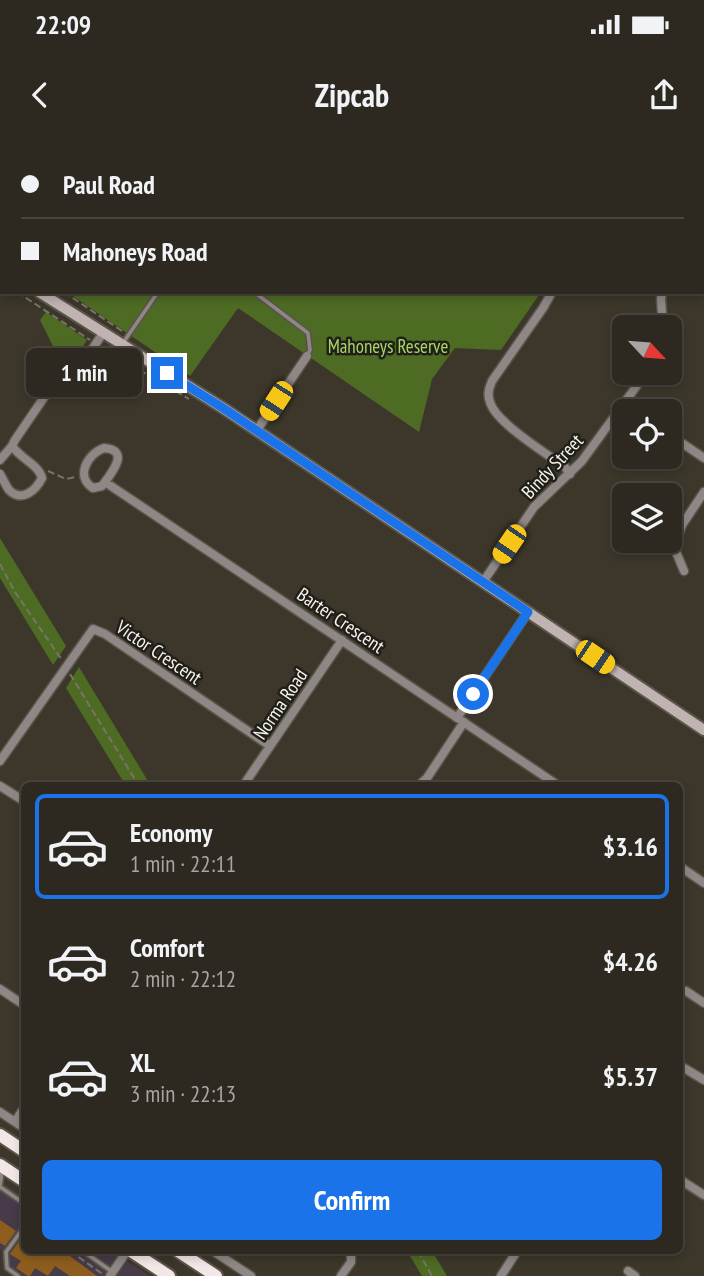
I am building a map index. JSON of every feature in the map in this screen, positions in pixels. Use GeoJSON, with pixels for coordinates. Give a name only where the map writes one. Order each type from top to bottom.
{"type":"FeatureCollection","features":[{"type":"Feature","properties":{"kind":"highway"},"geometry":{"type":"LineString","coordinates":[[0,1135],[21,1149]]}},
{"type":"Feature","properties":{"kind":"highway"},"geometry":{"type":"LineString","coordinates":[[1,1165],[21,1179]]}},
{"type":"Feature","properties":{"kind":"highway"},"geometry":{"type":"LineString","coordinates":[[183,1254],[216,1276]]}},
{"type":"Feature","properties":{"kind":"highway"},"geometry":{"type":"LineString","coordinates":[[145,1256],[169,1276]]}},
{"type":"Feature","properties":{"kind":"main road"},"geometry":{"type":"LineString","coordinates":[[46,294],[257,430],[704,730]]}},
{"type":"Feature","properties":{"kind":"street"},"geometry":{"type":"LineString","coordinates":[[551,294],[492,381],[488,395],[491,407],[502,420],[565,467],[570,474]]}},
{"type":"Feature","properties":{"kind":"street"},"geometry":{"type":"LineString","coordinates":[[662,294],[662,315]]}},
{"type":"Feature","properties":{"kind":"street"},"geometry":{"type":"LineString","coordinates":[[0,460],[47,393],[73,378],[103,333]]}},
{"type":"Feature","properties":{"kind":"street"},"geometry":{"type":"LineString","coordinates":[[257,430],[307,356]]}},
{"type":"Feature","properties":{"kind":"street","name":"Bindy Street"},"geometry":{"type":"LineString","coordinates":[[483,582],[534,506],[582,461],[612,421]]}},
{"type":"Feature","properties":{"kind":"street"},"geometry":{"type":"LineString","coordinates":[[682,443],[704,458]]}},
{"type":"Feature","properties":{"kind":"street"},"geometry":{"type":"LineString","coordinates":[[0,474],[9,489],[22,496],[38,487],[42,478],[40,470],[17,454],[12,446]]}},
{"type":"Feature","properties":{"kind":"street"},"geometry":{"type":"LineString","coordinates":[[83,474],[90,456],[97,450],[110,449],[116,452],[118,458],[105,482]]}},
{"type":"Feature","properties":{"kind":"street","name":"Barter Crescent"},"geometry":{"type":"LineString","coordinates":[[83,474],[85,482],[93,488],[102,486],[105,482],[553,782]]}},
{"type":"Feature","properties":{"kind":"street"},"geometry":{"type":"LineString","coordinates":[[684,571],[674,547],[682,525],[704,492]]}},
{"type":"Feature","properties":{"kind":"street"},"geometry":{"type":"LineString","coordinates":[[422,782],[528,612]]}},
{"type":"Feature","properties":{"kind":"street","name":"Victor Crescent"},"geometry":{"type":"LineString","coordinates":[[0,761],[93,629],[105,634],[270,746]]}},
{"type":"Feature","properties":{"kind":"street","name":"Norma Road"},"geometry":{"type":"LineString","coordinates":[[246,782],[342,640]]}},
{"type":"Feature","properties":{"kind":"street"},"geometry":{"type":"LineString","coordinates":[[0,786],[21,800]]}},
{"type":"Feature","properties":{"kind":"street"},"geometry":{"type":"LineString","coordinates":[[683,869],[704,883]]}},
{"type":"Feature","properties":{"kind":"street"},"geometry":{"type":"LineString","coordinates":[[0,989],[21,1003]]}},
{"type":"Feature","properties":{"kind":"street"},"geometry":{"type":"LineString","coordinates":[[683,991],[704,1003]]}},
{"type":"Feature","properties":{"kind":"street"},"geometry":{"type":"LineString","coordinates":[[683,1068],[704,1080]]}},
{"type":"Feature","properties":{"kind":"street"},"geometry":{"type":"LineString","coordinates":[[0,1112],[21,1126]]}},
{"type":"Feature","properties":{"kind":"street"},"geometry":{"type":"LineString","coordinates":[[15,1122],[21,1113]]}},
{"type":"Feature","properties":{"kind":"street"},"geometry":{"type":"LineString","coordinates":[[683,1182],[704,1195]]}},
{"type":"Feature","properties":{"kind":"street"},"geometry":{"type":"LineString","coordinates":[[111,1274],[127,1254]]}},
{"type":"Feature","properties":{"kind":"street"},"geometry":{"type":"LineString","coordinates":[[218,1254],[251,1276]]}},
{"type":"Feature","properties":{"kind":"street"},"geometry":{"type":"LineString","coordinates":[[341,1276],[351,1262],[351,1254]]}},
{"type":"Feature","properties":{"kind":"street"},"geometry":{"type":"LineString","coordinates":[[501,1276],[515,1254]]}},
{"type":"Feature","properties":{"kind":"lane"},"geometry":{"type":"LineString","coordinates":[[122,345],[157,294]]}},
{"type":"Feature","properties":{"kind":"lane"},"geometry":{"type":"LineString","coordinates":[[257,294],[308,333],[310,349],[307,356]]}},
{"type":"Feature","properties":{"kind":"lane"},"geometry":{"type":"LineString","coordinates":[[1,1165],[0,1187],[21,1201]]}},
{"type":"Feature","properties":{"kind":"lane"},"geometry":{"type":"LineString","coordinates":[[18,1276],[7,1268],[6,1252],[21,1231]]}},
{"type":"Feature","properties":{"kind":"lane"},"geometry":{"type":"LineString","coordinates":[[87,1254],[111,1274]]}},
{"type":"Feature","properties":{"kind":"path"},"geometry":{"type":"LineString","coordinates":[[20,294],[96,345]]}},
{"type":"Feature","properties":{"kind":"path"},"geometry":{"type":"LineString","coordinates":[[40,470],[47,470],[66,479],[83,474]]}},
{"type":"Feature","properties":{"kind":"path"},"geometry":{"type":"LineString","coordinates":[[75,1254],[101,1273],[99,1276]]}},
{"type":"Feature","properties":{"kind":"path"},"geometry":{"type":"LineString","coordinates":[[420,1254],[432,1276]]}},
{"type":"Feature","properties":{"kind":"shaded area"},"geometry":{"type":"Polygon","coordinates":[[[0,1182],[21,1195],[21,1254],[116,1254],[150,1276],[24,1276],[1,1260],[5,1254],[0,1250],[0,1182]]]}},
{"type":"Feature","properties":{"kind":"green space","name":"Mahoneys Reserve"},"geometry":{"type":"Polygon","coordinates":[[[70,294],[540,294],[501,350],[455,348],[432,379],[419,432],[238,308],[190,376],[70,294]]]}},
{"type":"Feature","properties":{"kind":"green space"},"geometry":{"type":"Polygon","coordinates":[[[46,312],[87,340],[72,363],[57,354],[40,320],[46,312]]]}},
{"type":"Feature","properties":{"kind":"green space"},"geometry":{"type":"Polygon","coordinates":[[[0,538],[66,646],[53,665],[0,578],[0,538]]]}},
{"type":"Feature","properties":{"kind":"green space"},"geometry":{"type":"Polygon","coordinates":[[[79,667],[149,782],[124,782],[66,688],[79,667]]]}},
{"type":"Feature","properties":{"kind":"green space"},"geometry":{"type":"Polygon","coordinates":[[[409,1254],[434,1254],[447,1276],[422,1276],[409,1254]]]}},
{"type":"Feature","properties":{"kind":"building"},"geometry":{"type":"Polygon","coordinates":[[[0,1220],[16,1231],[5,1246],[0,1243],[0,1220]]]}},
{"type":"Feature","properties":{"kind":"building"},"geometry":{"type":"Polygon","coordinates":[[[21,1239],[21,1254],[67,1254],[97,1276],[70,1276],[55,1266],[48,1276],[35,1268],[28,1276],[16,1268],[21,1261],[10,1254],[21,1239]]]}},
{"type":"Feature","properties":{"kind":"route"},"geometry":{"type":"LineString","coordinates":[[167,373],[528,612],[473,694]]}}]}
